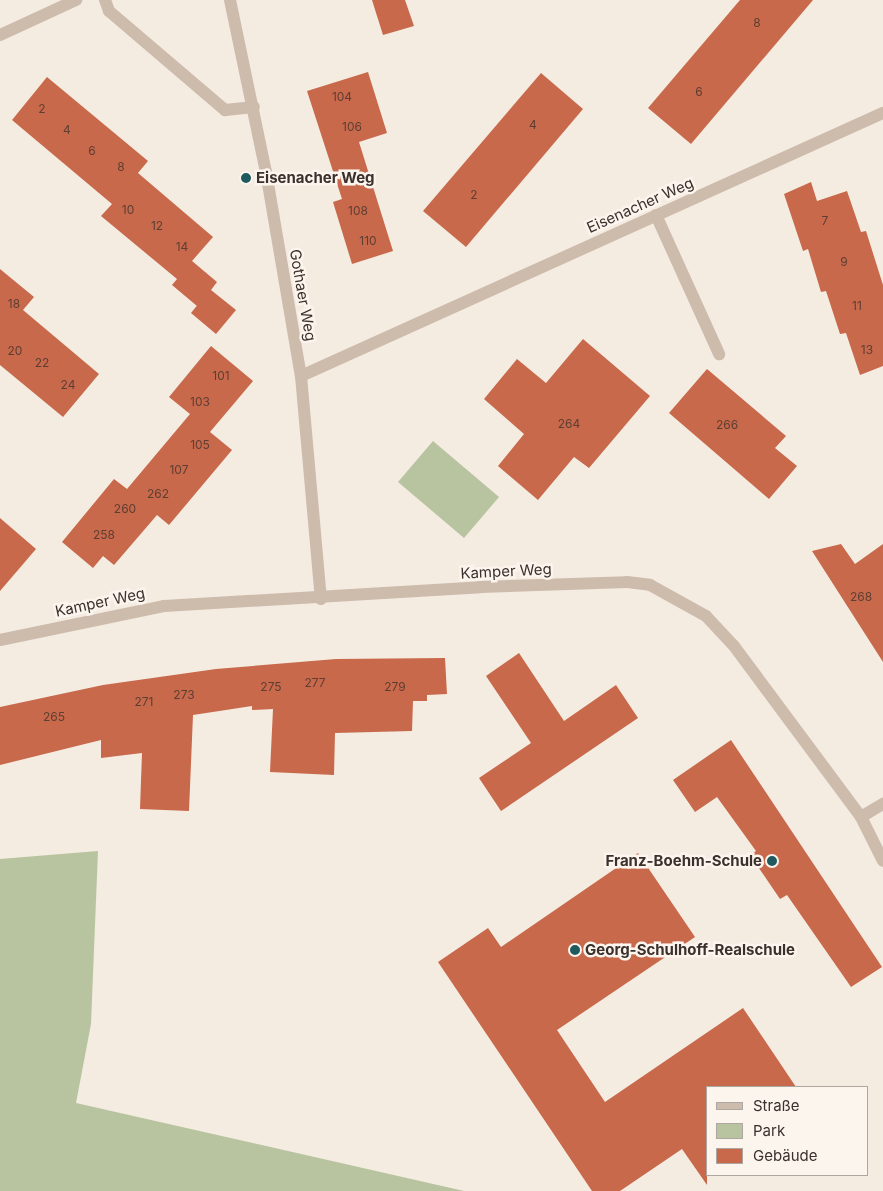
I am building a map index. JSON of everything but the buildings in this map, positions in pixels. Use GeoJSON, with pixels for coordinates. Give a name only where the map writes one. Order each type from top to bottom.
{"type":"FeatureCollection","features":[{"type":"Feature","properties":{"kind":"street"},"geometry":{"type":"LineString","coordinates":[[0,35],[76,0]]}},
{"type":"Feature","properties":{"kind":"street"},"geometry":{"type":"LineString","coordinates":[[105,0],[109,11],[225,110],[254,107]]}},
{"type":"Feature","properties":{"kind":"street","name":"Gothaer Weg"},"geometry":{"type":"LineString","coordinates":[[230,0],[254,107],[301,376],[321,598]]}},
{"type":"Feature","properties":{"kind":"street","name":"Eisenacher Weg"},"geometry":{"type":"LineString","coordinates":[[301,376],[883,113]]}},
{"type":"Feature","properties":{"kind":"street"},"geometry":{"type":"LineString","coordinates":[[656,215],[719,354]]}},
{"type":"Feature","properties":{"kind":"street","name":"Kamper Weg"},"geometry":{"type":"LineString","coordinates":[[0,640],[164,606],[480,587],[628,582],[650,585],[706,616],[734,646],[860,817],[883,861]]}},
{"type":"Feature","properties":{"kind":"street"},"geometry":{"type":"LineString","coordinates":[[860,817],[883,804]]}},
{"type":"Feature","properties":{"kind":"green space"},"geometry":{"type":"Polygon","coordinates":[[[433,441],[499,497],[464,538],[398,482],[433,441]]]}},
{"type":"Feature","properties":{"kind":"green space"},"geometry":{"type":"Polygon","coordinates":[[[98,851],[91,1024],[76,1103],[464,1191],[0,1191],[0,859],[98,851]]]}},
{"type":"Feature","properties":{"kind":"place","name":"Eisenacher Weg"},"geometry":{"type":"Point","coordinates":[246,178]}},
{"type":"Feature","properties":{"kind":"place","name":"Franz-Boehm-Schule"},"geometry":{"type":"Point","coordinates":[772,861]}},
{"type":"Feature","properties":{"kind":"place","name":"Georg-Schulhoff-Realschule"},"geometry":{"type":"Point","coordinates":[575,950]}}]}
